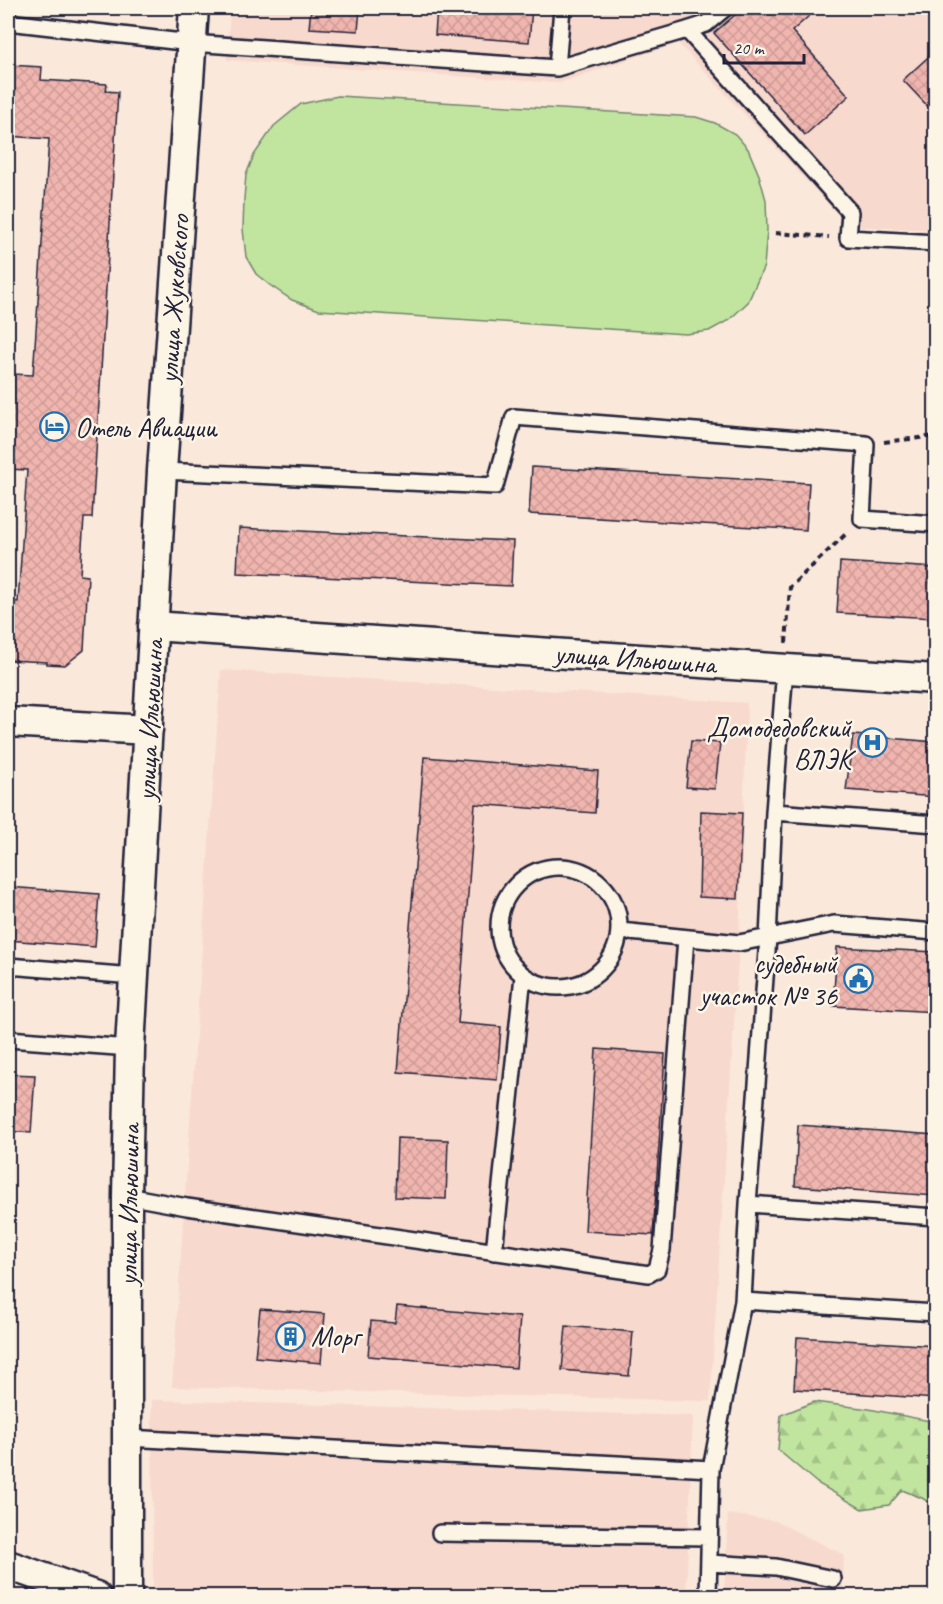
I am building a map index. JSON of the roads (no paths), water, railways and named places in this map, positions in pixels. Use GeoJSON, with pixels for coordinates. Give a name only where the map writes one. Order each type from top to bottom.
{"type":"FeatureCollection","features":[{"type":"Feature","properties":{"kind":"street","name":"улица Жуковского"},"geometry":{"type":"LineString","coordinates":[[153,626],[194,8]]}},
{"type":"Feature","properties":{"kind":"street","name":"улица Ильюшина"},"geometry":{"type":"LineString","coordinates":[[128,1596],[127,1196],[130,1048],[153,626],[936,679]]}},
{"type":"Feature","properties":{"kind":"street"},"geometry":{"type":"LineString","coordinates":[[8,722],[147,730]]}},
{"type":"Feature","properties":{"kind":"street"},"geometry":{"type":"LineString","coordinates":[[8,1565],[96,1596]]}},
{"type":"Feature","properties":{"kind":"lane"},"geometry":{"type":"LineString","coordinates":[[557,68],[562,8]]}},
{"type":"Feature","properties":{"kind":"lane"},"geometry":{"type":"LineString","coordinates":[[8,22],[191,43],[557,68],[706,24],[725,8]]}},
{"type":"Feature","properties":{"kind":"lane"},"geometry":{"type":"LineString","coordinates":[[687,30],[850,212],[848,238],[936,243]]}},
{"type":"Feature","properties":{"kind":"lane"},"geometry":{"type":"LineString","coordinates":[[162,471],[495,486],[514,417],[866,444],[862,519],[936,524]]}},
{"type":"Feature","properties":{"kind":"lane"},"geometry":{"type":"LineString","coordinates":[[708,1596],[711,1469],[743,1301],[785,668]]}},
{"type":"Feature","properties":{"kind":"lane"},"geometry":{"type":"LineString","coordinates":[[774,812],[936,824]]}},
{"type":"Feature","properties":{"kind":"lane"},"geometry":{"type":"LineString","coordinates":[[556,866],[579,869],[600,881],[610,893],[618,912],[620,931],[614,952],[603,969],[587,981],[567,987],[549,987],[523,976],[513,966],[500,942],[499,919],[501,908],[518,882],[531,873],[556,866]]}},
{"type":"Feature","properties":{"kind":"lane"},"geometry":{"type":"LineString","coordinates":[[620,931],[739,943],[834,924],[936,932]]}},
{"type":"Feature","properties":{"kind":"lane"},"geometry":{"type":"LineString","coordinates":[[127,1196],[199,1209],[649,1274],[657,1269],[662,1250],[686,938]]}},
{"type":"Feature","properties":{"kind":"lane"},"geometry":{"type":"LineString","coordinates":[[8,966],[134,976]]}},
{"type":"Feature","properties":{"kind":"lane"},"geometry":{"type":"LineString","coordinates":[[494,1252],[523,976]]}},
{"type":"Feature","properties":{"kind":"lane"},"geometry":{"type":"LineString","coordinates":[[8,1039],[130,1048]]}},
{"type":"Feature","properties":{"kind":"lane"},"geometry":{"type":"LineString","coordinates":[[748,1204],[936,1217]]}},
{"type":"Feature","properties":{"kind":"lane"},"geometry":{"type":"LineString","coordinates":[[743,1301],[936,1313]]}},
{"type":"Feature","properties":{"kind":"lane"},"geometry":{"type":"LineString","coordinates":[[127,1438],[711,1469]]}},
{"type":"Feature","properties":{"kind":"lane"},"geometry":{"type":"LineString","coordinates":[[440,1533],[710,1538]]}},
{"type":"Feature","properties":{"kind":"lane"},"geometry":{"type":"LineString","coordinates":[[709,1563],[776,1567],[833,1579]]}},
{"type":"Feature","properties":{"kind":"place","name":"Отель Авиации"},"geometry":{"type":"Point","coordinates":[54,427]}},
{"type":"Feature","properties":{"kind":"place","name":"Домодедовский ВЛЭК"},"geometry":{"type":"Point","coordinates":[872,743]}},
{"type":"Feature","properties":{"kind":"place","name":"судебный участок № 36"},"geometry":{"type":"Point","coordinates":[858,979]}},
{"type":"Feature","properties":{"kind":"place","name":"Морг"},"geometry":{"type":"Point","coordinates":[290,1336]}}]}
